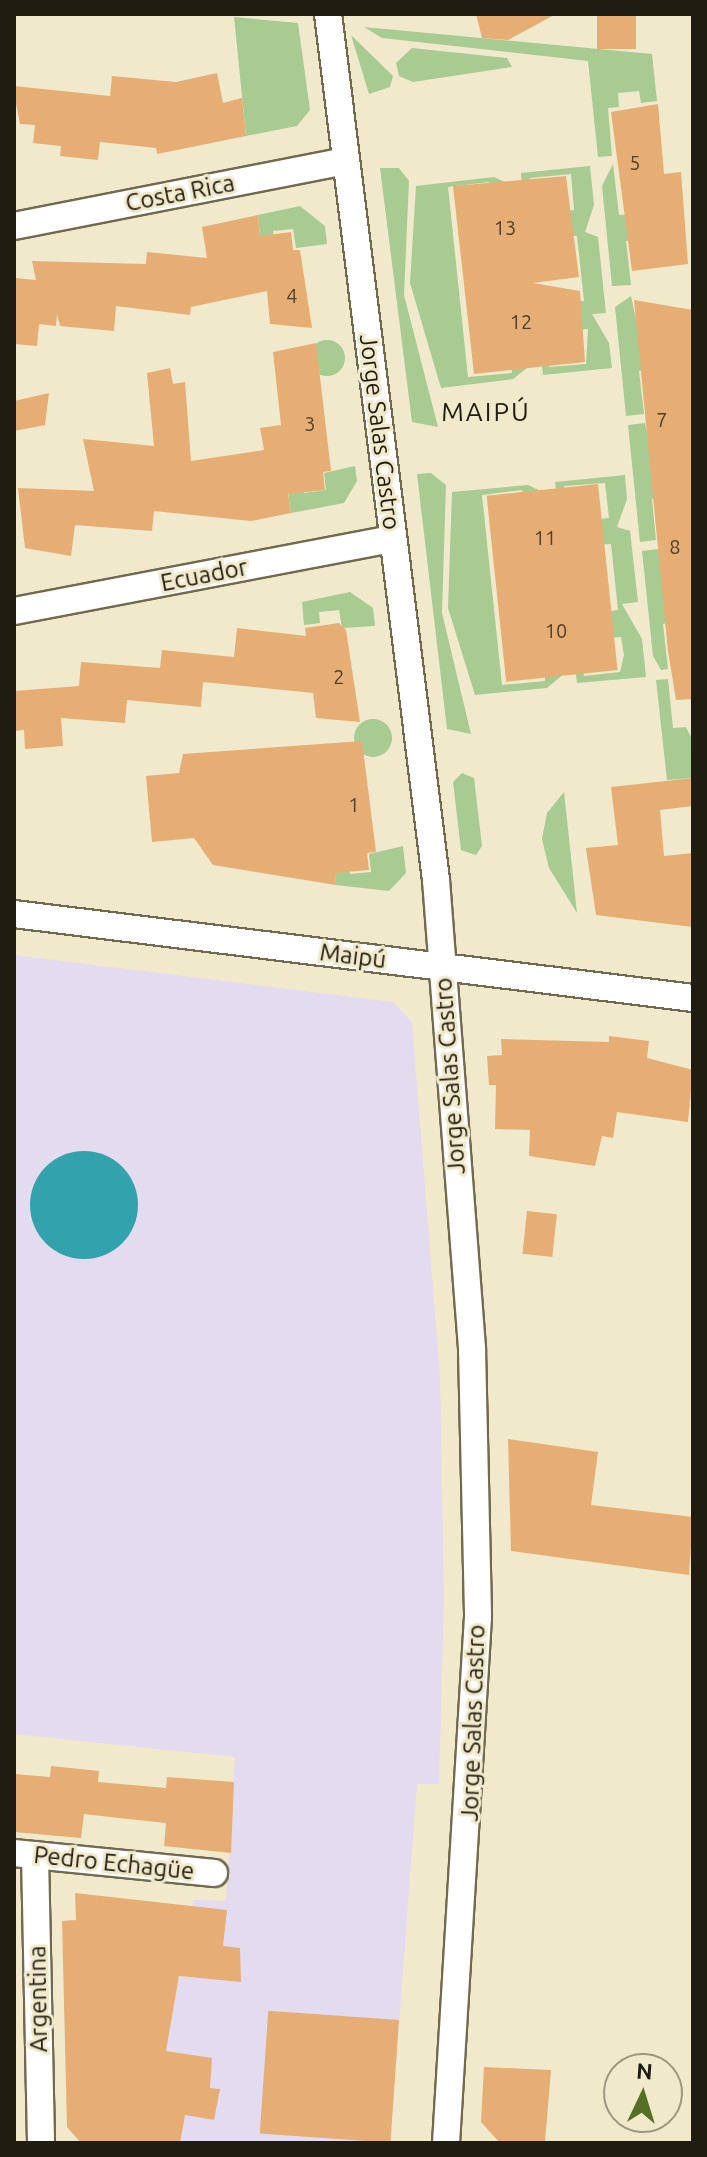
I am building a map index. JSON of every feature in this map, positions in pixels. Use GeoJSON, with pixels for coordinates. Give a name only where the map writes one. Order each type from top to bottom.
{"type":"FeatureCollection","features":[{"type":"Feature","properties":{"kind":"street","name":"Jorge Salas Castro"},"geometry":{"type":"LineString","coordinates":[[328,14],[442,967],[472,1349],[478,1617],[446,2143]]}},
{"type":"Feature","properties":{"kind":"street","name":"Costa Rica"},"geometry":{"type":"LineString","coordinates":[[14,226],[346,161]]}},
{"type":"Feature","properties":{"kind":"street","name":"Ecuador"},"geometry":{"type":"LineString","coordinates":[[14,611],[393,539]]}},
{"type":"Feature","properties":{"kind":"street","name":"Maipú"},"geometry":{"type":"LineString","coordinates":[[14,914],[693,998]]}},
{"type":"Feature","properties":{"kind":"street","name":"Pedro Echagüe"},"geometry":{"type":"LineString","coordinates":[[24,1854],[214,1873]]}},
{"type":"Feature","properties":{"kind":"street","name":"Argentina"},"geometry":{"type":"LineString","coordinates":[[24,1854],[25,1950],[41,2143]]}},
{"type":"Feature","properties":{"kind":"shaded area"},"geometry":{"type":"Polygon","coordinates":[[[14,955],[393,1002],[412,1022],[440,1377],[444,1598],[439,1784],[417,1784],[390,2143],[149,2143],[193,1900],[226,1901],[235,1757],[14,1734],[14,955]]]}},
{"type":"Feature","properties":{"kind":"green space"},"geometry":{"type":"Polygon","coordinates":[[[234,17],[298,23],[310,110],[297,126],[246,136],[234,17]]]}},
{"type":"Feature","properties":{"kind":"green space"},"geometry":{"type":"Polygon","coordinates":[[[364,27],[652,54],[657,101],[641,103],[639,91],[618,93],[619,107],[608,108],[612,156],[598,157],[588,61],[382,38],[364,27]]]}},
{"type":"Feature","properties":{"kind":"green space"},"geometry":{"type":"Polygon","coordinates":[[[351,35],[393,76],[390,87],[369,94],[351,35]]]}},
{"type":"Feature","properties":{"kind":"green space"},"geometry":{"type":"Polygon","coordinates":[[[412,48],[507,58],[512,67],[413,82],[399,76],[396,63],[412,48]]]}},
{"type":"Feature","properties":{"kind":"green space"},"geometry":{"type":"Polygon","coordinates":[[[613,164],[619,215],[631,214],[634,240],[626,241],[631,285],[612,286],[602,186],[613,164]]]}},
{"type":"Feature","properties":{"kind":"green space"},"geometry":{"type":"Polygon","coordinates":[[[590,166],[594,205],[585,232],[598,237],[606,313],[592,314],[609,343],[612,368],[543,375],[540,350],[547,349],[549,367],[586,364],[588,329],[571,330],[568,303],[584,301],[577,236],[560,236],[558,212],[574,210],[571,174],[530,178],[531,195],[523,196],[521,173],[590,166]]]}},
{"type":"Feature","properties":{"kind":"green space"},"geometry":{"type":"Polygon","coordinates":[[[380,168],[399,168],[409,181],[404,295],[438,427],[412,422],[380,168]]]}},
{"type":"Feature","properties":{"kind":"green space"},"geometry":{"type":"Polygon","coordinates":[[[494,177],[513,186],[491,200],[489,182],[448,187],[468,377],[512,373],[510,354],[532,364],[513,379],[441,388],[410,283],[416,186],[494,177]]]}},
{"type":"Feature","properties":{"kind":"green space"},"geometry":{"type":"Polygon","coordinates":[[[300,206],[325,226],[327,244],[296,248],[293,229],[273,231],[274,243],[261,244],[258,215],[300,206]]]}},
{"type":"Feature","properties":{"kind":"green space"},"geometry":{"type":"Polygon","coordinates":[[[631,296],[647,370],[639,371],[644,414],[626,416],[615,307],[631,296]]]}},
{"type":"Feature","properties":{"kind":"green space"},"geometry":{"type":"Polygon","coordinates":[[[327,340],[340,345],[345,358],[340,371],[327,376],[314,371],[309,358],[314,345],[327,340]]]}},
{"type":"Feature","properties":{"kind":"green space"},"geometry":{"type":"Polygon","coordinates":[[[645,423],[661,497],[652,499],[656,540],[640,542],[628,425],[645,423]]]}},
{"type":"Feature","properties":{"kind":"green space"},"geometry":{"type":"Polygon","coordinates":[[[355,466],[357,481],[344,503],[291,513],[287,485],[302,483],[304,493],[326,490],[324,473],[355,466]]]}},
{"type":"Feature","properties":{"kind":"green space"},"geometry":{"type":"Polygon","coordinates":[[[431,473],[446,485],[442,613],[471,734],[447,729],[417,474],[431,473]]]}},
{"type":"Feature","properties":{"kind":"green space"},"geometry":{"type":"Polygon","coordinates":[[[625,475],[627,499],[617,527],[630,531],[638,602],[622,604],[642,639],[646,677],[577,683],[574,659],[581,658],[584,676],[620,672],[624,655],[621,637],[605,638],[603,612],[618,610],[611,544],[595,545],[592,520],[609,518],[605,483],[564,486],[565,503],[558,505],[555,482],[625,475]]]}},
{"type":"Feature","properties":{"kind":"green space"},"geometry":{"type":"Polygon","coordinates":[[[528,485],[547,494],[525,507],[522,490],[482,495],[502,685],[545,681],[544,662],[566,672],[547,688],[475,695],[448,608],[452,492],[528,485]]]}},
{"type":"Feature","properties":{"kind":"green space"},"geometry":{"type":"Polygon","coordinates":[[[658,549],[675,622],[663,624],[668,669],[661,670],[653,656],[642,551],[658,549]]]}},
{"type":"Feature","properties":{"kind":"green space"},"geometry":{"type":"Polygon","coordinates":[[[350,592],[373,608],[375,626],[342,628],[339,610],[319,612],[320,623],[304,625],[302,602],[350,592]]]}},
{"type":"Feature","properties":{"kind":"green space"},"geometry":{"type":"Polygon","coordinates":[[[668,679],[673,728],[686,727],[693,741],[693,778],[667,780],[656,680],[668,679]]]}},
{"type":"Feature","properties":{"kind":"green space"},"geometry":{"type":"Polygon","coordinates":[[[373,719],[386,725],[392,738],[386,751],[373,757],[360,751],[354,738],[360,725],[373,719]]]}},
{"type":"Feature","properties":{"kind":"green space"},"geometry":{"type":"Polygon","coordinates":[[[462,773],[474,778],[482,846],[476,855],[461,850],[453,782],[462,773]]]}},
{"type":"Feature","properties":{"kind":"green space"},"geometry":{"type":"Polygon","coordinates":[[[564,792],[577,913],[549,868],[542,839],[547,813],[564,792]]]}},
{"type":"Feature","properties":{"kind":"green space"},"geometry":{"type":"Polygon","coordinates":[[[403,846],[406,873],[389,891],[336,885],[334,865],[348,863],[350,874],[371,872],[369,854],[403,846]]]}},
{"type":"Feature","properties":{"kind":"water"},"geometry":{"type":"Polygon","coordinates":[[[84,1151],[105,1155],[122,1167],[134,1184],[138,1205],[134,1226],[122,1243],[105,1255],[84,1259],[63,1255],[46,1243],[34,1226],[30,1205],[34,1184],[46,1167],[63,1155],[84,1151]]]}},
{"type":"Feature","properties":{"kind":"building"},"geometry":{"type":"Polygon","coordinates":[[[476,14],[556,14],[508,40],[482,38],[476,14]]]}},
{"type":"Feature","properties":{"kind":"building"},"geometry":{"type":"Polygon","coordinates":[[[597,14],[636,14],[636,49],[597,49],[597,14]]]}},
{"type":"Feature","properties":{"kind":"building"},"geometry":{"type":"Polygon","coordinates":[[[217,73],[223,103],[242,98],[246,136],[157,154],[156,148],[100,142],[98,160],[60,156],[61,146],[33,143],[35,125],[20,124],[14,93],[14,86],[110,96],[112,76],[176,82],[217,73]]]}},
{"type":"Feature","properties":{"kind":"building"},"geometry":{"type":"Polygon","coordinates":[[[658,104],[664,174],[681,172],[688,264],[632,271],[611,112],[658,104]]]}},
{"type":"Feature","properties":{"kind":"building"},"geometry":{"type":"Polygon","coordinates":[[[566,176],[579,277],[533,283],[580,291],[585,362],[474,374],[453,186],[566,176]]]}},
{"type":"Feature","properties":{"kind":"building"},"geometry":{"type":"Polygon","coordinates":[[[258,215],[260,236],[291,232],[293,250],[300,250],[312,328],[270,324],[267,291],[191,307],[190,315],[116,306],[114,331],[60,326],[57,314],[56,326],[39,324],[37,346],[14,344],[14,278],[36,280],[32,261],[146,264],[147,252],[207,258],[202,227],[258,215]]]}},
{"type":"Feature","properties":{"kind":"building"},"geometry":{"type":"Polygon","coordinates":[[[634,300],[693,310],[693,699],[676,700],[668,651],[634,300]]]}},
{"type":"Feature","properties":{"kind":"building"},"geometry":{"type":"Polygon","coordinates":[[[316,343],[331,471],[323,472],[325,490],[288,494],[291,513],[251,521],[154,511],[152,531],[75,525],[71,556],[25,548],[18,488],[94,491],[83,439],[154,446],[147,373],[170,368],[173,384],[185,382],[191,461],[264,450],[260,428],[281,425],[273,352],[316,343]]]}},
{"type":"Feature","properties":{"kind":"building"},"geometry":{"type":"Polygon","coordinates":[[[49,393],[45,425],[14,431],[14,401],[49,393]]]}},
{"type":"Feature","properties":{"kind":"building"},"geometry":{"type":"Polygon","coordinates":[[[598,484],[618,670],[506,682],[487,496],[598,484]]]}},
{"type":"Feature","properties":{"kind":"building"},"geometry":{"type":"Polygon","coordinates":[[[339,623],[346,630],[360,722],[316,718],[313,693],[203,682],[201,707],[127,700],[125,723],[61,718],[63,746],[25,749],[24,730],[14,731],[14,691],[79,686],[81,662],[160,668],[162,650],[234,657],[237,628],[306,636],[305,628],[339,623]]]}},
{"type":"Feature","properties":{"kind":"building"},"geometry":{"type":"Polygon","coordinates":[[[362,741],[376,852],[367,853],[369,870],[335,873],[336,885],[213,865],[194,838],[152,842],[146,776],[179,773],[183,754],[362,741]]]}},
{"type":"Feature","properties":{"kind":"building"},"geometry":{"type":"Polygon","coordinates":[[[693,778],[693,806],[660,810],[664,856],[693,853],[692,927],[596,915],[586,848],[618,845],[611,787],[693,778]]]}},
{"type":"Feature","properties":{"kind":"building"},"geometry":{"type":"Polygon","coordinates":[[[609,1036],[649,1041],[647,1058],[693,1070],[688,1122],[617,1112],[613,1138],[602,1136],[595,1166],[529,1156],[530,1130],[495,1129],[496,1085],[489,1085],[487,1056],[502,1055],[501,1039],[609,1042],[609,1036]]]}},
{"type":"Feature","properties":{"kind":"building"},"geometry":{"type":"Polygon","coordinates":[[[527,1211],[557,1214],[552,1257],[523,1254],[527,1211]]]}},
{"type":"Feature","properties":{"kind":"building"},"geometry":{"type":"Polygon","coordinates":[[[508,1439],[598,1452],[591,1505],[693,1517],[689,1575],[511,1551],[508,1439]]]}},
{"type":"Feature","properties":{"kind":"building"},"geometry":{"type":"Polygon","coordinates":[[[51,1766],[99,1771],[98,1782],[166,1788],[167,1777],[234,1782],[231,1853],[164,1846],[166,1823],[84,1814],[81,1838],[14,1832],[14,1774],[50,1777],[51,1766]]]}},
{"type":"Feature","properties":{"kind":"building"},"geometry":{"type":"Polygon","coordinates":[[[75,1893],[227,1910],[223,1946],[240,1948],[241,1982],[179,1976],[166,2051],[212,2058],[210,2088],[220,2089],[214,2120],[185,2115],[180,2143],[81,2143],[67,2127],[62,1921],[76,1920],[75,1893]]]}},
{"type":"Feature","properties":{"kind":"building"},"geometry":{"type":"Polygon","coordinates":[[[268,2011],[399,2020],[390,2143],[260,2134],[268,2011]]]}},
{"type":"Feature","properties":{"kind":"building"},"geometry":{"type":"Polygon","coordinates":[[[484,2067],[551,2070],[545,2142],[499,2142],[481,2122],[484,2067]]]}},
{"type":"Feature","properties":{"kind":"district","name":"MAIPÚ"},"geometry":{"type":"Point","coordinates":[486,412]}}]}
